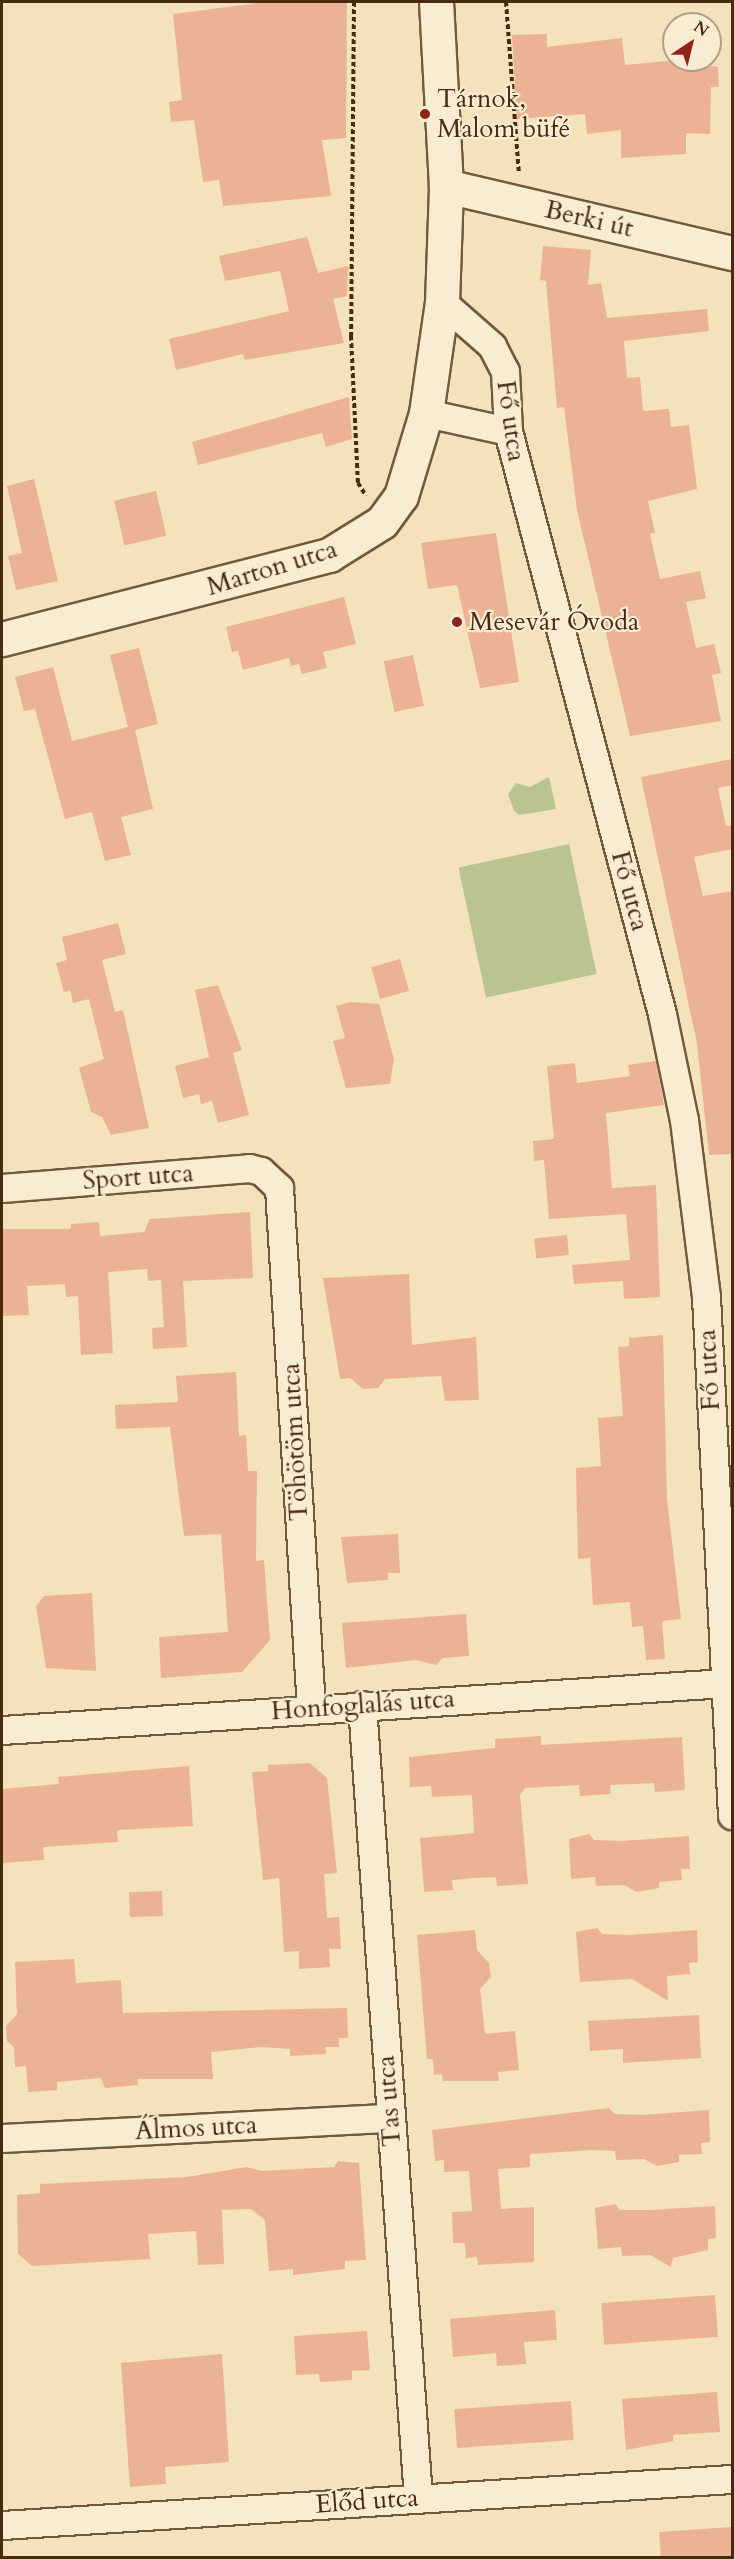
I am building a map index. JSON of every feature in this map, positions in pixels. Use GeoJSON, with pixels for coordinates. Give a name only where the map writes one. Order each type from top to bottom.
{"type":"FeatureCollection","features":[{"type":"Feature","properties":{"kind":"street"},"geometry":{"type":"LineString","coordinates":[[436,2],[446,186],[442,302]]}},
{"type":"Feature","properties":{"kind":"street","name":"Berki út"},"geometry":{"type":"LineString","coordinates":[[446,186],[732,253]]}},
{"type":"Feature","properties":{"kind":"street","name":"Marton utca"},"geometry":{"type":"LineString","coordinates":[[2,639],[286,569],[329,555],[382,522],[415,465],[426,413],[442,302]]}},
{"type":"Feature","properties":{"kind":"street","name":"Fő utca"},"geometry":{"type":"LineString","coordinates":[[442,302],[492,346],[510,395],[508,431],[659,1003],[684,1120],[706,1297],[732,1815]]}},
{"type":"Feature","properties":{"kind":"street"},"geometry":{"type":"LineString","coordinates":[[426,413],[508,431]]}},
{"type":"Feature","properties":{"kind":"street","name":"Sport utca"},"geometry":{"type":"LineString","coordinates":[[2,1188],[249,1168],[272,1179]]}},
{"type":"Feature","properties":{"kind":"street","name":"Töhötöm utca"},"geometry":{"type":"LineString","coordinates":[[272,1179],[281,1200],[311,1708]]}},
{"type":"Feature","properties":{"kind":"street","name":"Honfoglalás utca"},"geometry":{"type":"LineString","coordinates":[[2,1730],[311,1708],[724,1683]]}},
{"type":"Feature","properties":{"kind":"street","name":"Tas utca"},"geometry":{"type":"LineString","coordinates":[[362,1705],[418,2497]]}},
{"type":"Feature","properties":{"kind":"street","name":"Álmos utca"},"geometry":{"type":"LineString","coordinates":[[2,2138],[390,2118]]}},
{"type":"Feature","properties":{"kind":"street","name":"Előd utca"},"geometry":{"type":"LineString","coordinates":[[2,2525],[732,2479]]}},
{"type":"Feature","properties":{"kind":"path"},"geometry":{"type":"LineString","coordinates":[[354,2],[351,336],[358,483],[382,522]]}},
{"type":"Feature","properties":{"kind":"path"},"geometry":{"type":"LineString","coordinates":[[506,2],[518,202]]}},
{"type":"Feature","properties":{"kind":"green space"},"geometry":{"type":"Polygon","coordinates":[[[549,777],[556,809],[519,815],[514,811],[508,794],[516,783],[530,787],[549,777]]]}},
{"type":"Feature","properties":{"kind":"green space"},"geometry":{"type":"Polygon","coordinates":[[[569,844],[597,974],[486,998],[458,867],[569,844]]]}},
{"type":"Feature","properties":{"kind":"building"},"geometry":{"type":"Polygon","coordinates":[[[265,2],[347,2],[346,138],[322,140],[331,196],[223,206],[219,180],[203,182],[194,120],[171,122],[169,102],[182,100],[173,14],[265,2]]]}},
{"type":"Feature","properties":{"kind":"building"},"geometry":{"type":"Polygon","coordinates":[[[547,34],[547,47],[622,38],[625,65],[662,62],[662,72],[718,72],[719,87],[711,87],[710,134],[686,133],[686,154],[621,158],[621,130],[587,134],[585,114],[517,119],[512,35],[547,34]]]}},
{"type":"Feature","properties":{"kind":"building"},"geometry":{"type":"Polygon","coordinates":[[[307,237],[318,273],[348,266],[347,296],[333,299],[344,343],[245,360],[243,354],[176,370],[169,339],[289,311],[280,271],[225,281],[219,256],[307,237]]]}},
{"type":"Feature","properties":{"kind":"building"},"geometry":{"type":"Polygon","coordinates":[[[543,246],[591,250],[588,285],[601,283],[607,318],[707,309],[709,331],[624,341],[627,378],[640,377],[643,411],[669,409],[671,427],[689,425],[697,489],[648,501],[655,533],[650,534],[660,579],[700,571],[706,598],[686,602],[696,648],[714,644],[721,673],[712,675],[721,721],[630,736],[577,510],[564,407],[557,408],[546,281],[540,280],[543,246]]]}},
{"type":"Feature","properties":{"kind":"building"},"geometry":{"type":"Polygon","coordinates":[[[349,397],[352,439],[326,447],[322,433],[198,465],[192,442],[349,397]]]}},
{"type":"Feature","properties":{"kind":"building"},"geometry":{"type":"Polygon","coordinates":[[[34,479],[58,581],[16,590],[8,556],[22,553],[7,486],[34,479]]]}},
{"type":"Feature","properties":{"kind":"building"},"geometry":{"type":"Polygon","coordinates":[[[156,491],[166,536],[124,545],[114,501],[156,491]]]}},
{"type":"Feature","properties":{"kind":"building"},"geometry":{"type":"Polygon","coordinates":[[[496,533],[519,682],[480,688],[457,585],[428,589],[421,543],[496,533]]]}},
{"type":"Feature","properties":{"kind":"building"},"geometry":{"type":"Polygon","coordinates":[[[344,597],[356,644],[323,652],[327,668],[302,674],[299,664],[291,666],[289,658],[243,670],[238,651],[232,652],[226,627],[344,597]]]}},
{"type":"Feature","properties":{"kind":"building"},"geometry":{"type":"Polygon","coordinates":[[[139,648],[158,724],[135,730],[153,809],[121,817],[131,855],[105,861],[92,812],[65,819],[35,709],[24,711],[15,677],[53,667],[72,741],[128,727],[110,655],[139,648]]]}},
{"type":"Feature","properties":{"kind":"building"},"geometry":{"type":"Polygon","coordinates":[[[413,655],[424,706],[394,712],[384,661],[413,655]]]}},
{"type":"Feature","properties":{"kind":"building"},"geometry":{"type":"Polygon","coordinates":[[[732,759],[732,785],[718,788],[726,826],[732,825],[732,849],[694,857],[703,896],[732,891],[732,1154],[709,1155],[697,1044],[641,777],[732,759]]]}},
{"type":"Feature","properties":{"kind":"building"},"geometry":{"type":"Polygon","coordinates":[[[118,923],[126,954],[102,960],[115,1012],[123,1010],[149,1128],[111,1135],[102,1117],[91,1112],[79,1068],[104,1059],[89,999],[73,1003],[70,990],[64,992],[56,963],[67,960],[62,937],[118,923]]]}},
{"type":"Feature","properties":{"kind":"building"},"geometry":{"type":"Polygon","coordinates":[[[400,959],[409,991],[380,999],[371,967],[400,959]]]}},
{"type":"Feature","properties":{"kind":"building"},"geometry":{"type":"Polygon","coordinates":[[[218,985],[242,1050],[233,1053],[249,1115],[218,1123],[212,1101],[201,1104],[199,1094],[183,1098],[175,1066],[209,1057],[195,990],[218,985]]]}},
{"type":"Feature","properties":{"kind":"building"},"geometry":{"type":"Polygon","coordinates":[[[351,1002],[379,1004],[394,1059],[390,1084],[346,1088],[333,1041],[345,1038],[336,1006],[351,1002]]]}},
{"type":"Feature","properties":{"kind":"building"},"geometry":{"type":"Polygon","coordinates":[[[656,1061],[664,1105],[606,1113],[612,1188],[656,1185],[660,1297],[624,1299],[623,1281],[574,1284],[572,1265],[630,1260],[626,1214],[549,1219],[544,1160],[534,1161],[533,1141],[554,1139],[547,1066],[575,1063],[577,1083],[630,1076],[628,1065],[656,1061]]]}},
{"type":"Feature","properties":{"kind":"building"},"geometry":{"type":"Polygon","coordinates":[[[250,1212],[253,1278],[183,1281],[187,1347],[153,1349],[152,1328],[164,1327],[161,1280],[148,1281],[147,1269],[108,1272],[113,1353],[81,1355],[78,1296],[66,1297],[65,1284],[27,1286],[29,1315],[2,1316],[2,1229],[71,1229],[71,1224],[99,1222],[100,1236],[144,1232],[150,1219],[250,1212]]]}},
{"type":"Feature","properties":{"kind":"building"},"geometry":{"type":"Polygon","coordinates":[[[567,1235],[569,1255],[536,1258],[534,1238],[567,1235]]]}},
{"type":"Feature","properties":{"kind":"building"},"geometry":{"type":"Polygon","coordinates":[[[409,1274],[412,1345],[476,1337],[479,1400],[445,1401],[441,1376],[385,1379],[378,1388],[363,1389],[350,1378],[340,1379],[323,1278],[409,1274]]]}},
{"type":"Feature","properties":{"kind":"building"},"geometry":{"type":"Polygon","coordinates":[[[663,1335],[667,1499],[681,1619],[662,1621],[665,1659],[646,1660],[643,1626],[632,1627],[630,1602],[593,1605],[590,1558],[578,1559],[576,1468],[601,1466],[598,1418],[623,1416],[618,1347],[629,1346],[629,1338],[663,1335]]]}},
{"type":"Feature","properties":{"kind":"building"},"geometry":{"type":"Polygon","coordinates":[[[236,1372],[239,1436],[246,1435],[248,1471],[257,1471],[256,1561],[264,1560],[270,1640],[242,1672],[161,1678],[159,1637],[228,1632],[221,1534],[184,1536],[170,1427],[116,1429],[115,1405],[178,1402],[176,1376],[236,1372]]]}},
{"type":"Feature","properties":{"kind":"building"},"geometry":{"type":"Polygon","coordinates":[[[398,1534],[400,1573],[388,1573],[388,1580],[347,1583],[341,1537],[398,1534]]]}},
{"type":"Feature","properties":{"kind":"building"},"geometry":{"type":"Polygon","coordinates":[[[92,1593],[96,1671],[46,1668],[36,1606],[44,1596],[92,1593]]]}},
{"type":"Feature","properties":{"kind":"building"},"geometry":{"type":"Polygon","coordinates":[[[466,1614],[469,1656],[443,1658],[436,1665],[416,1660],[346,1668],[342,1623],[466,1614]]]}},
{"type":"Feature","properties":{"kind":"building"},"geometry":{"type":"Polygon","coordinates":[[[541,1736],[541,1745],[682,1737],[685,1790],[655,1792],[654,1783],[610,1785],[611,1794],[580,1796],[579,1785],[525,1788],[520,1795],[528,1884],[497,1886],[496,1877],[476,1878],[452,1880],[453,1890],[424,1892],[420,1838],[474,1833],[472,1795],[432,1797],[431,1786],[410,1787],[409,1757],[495,1748],[495,1739],[541,1736]]]}},
{"type":"Feature","properties":{"kind":"building"},"geometry":{"type":"Polygon","coordinates":[[[310,1763],[327,1778],[337,1873],[324,1874],[327,1918],[339,1917],[341,1949],[329,1949],[330,1967],[299,1969],[299,1951],[284,1952],[279,1878],[263,1880],[252,1772],[268,1771],[268,1765],[310,1763]]]}},
{"type":"Feature","properties":{"kind":"building"},"geometry":{"type":"Polygon","coordinates":[[[189,1766],[193,1826],[117,1830],[118,1842],[43,1847],[44,1860],[2,1863],[2,1789],[59,1784],[58,1777],[189,1766]]]}},
{"type":"Feature","properties":{"kind":"building"},"geometry":{"type":"Polygon","coordinates":[[[589,1834],[594,1840],[622,1841],[689,1836],[690,1869],[681,1869],[682,1880],[659,1882],[659,1888],[637,1892],[624,1885],[596,1886],[595,1877],[571,1879],[569,1839],[589,1834]]]}},
{"type":"Feature","properties":{"kind":"building"},"geometry":{"type":"Polygon","coordinates":[[[162,1891],[163,1916],[130,1917],[129,1892],[162,1891]]]}},
{"type":"Feature","properties":{"kind":"building"},"geometry":{"type":"Polygon","coordinates":[[[597,1928],[602,1934],[630,1935],[697,1930],[698,1962],[689,1963],[690,1974],[667,1976],[668,2001],[632,1979],[580,1982],[576,1932],[597,1928]]]}},
{"type":"Feature","properties":{"kind":"building"},"geometry":{"type":"Polygon","coordinates":[[[475,1930],[477,1950],[489,1963],[491,1977],[480,1989],[485,2034],[515,2031],[519,2070],[498,2072],[499,2081],[443,2081],[442,2074],[434,2075],[433,2059],[427,2059],[417,1935],[475,1930]]]}},
{"type":"Feature","properties":{"kind":"building"},"geometry":{"type":"Polygon","coordinates":[[[74,1959],[76,1983],[121,1980],[123,2013],[347,2008],[348,2038],[339,2038],[339,2047],[325,2047],[326,2054],[290,2056],[290,2049],[260,2047],[211,2052],[213,2079],[137,2079],[138,2085],[105,2088],[101,2078],[57,2082],[57,2090],[28,2092],[26,2066],[15,2067],[14,2047],[7,2041],[6,2026],[17,2014],[15,1962],[74,1959]]]}},
{"type":"Feature","properties":{"kind":"building"},"geometry":{"type":"Polygon","coordinates":[[[699,2015],[701,2058],[623,2063],[623,2049],[590,2051],[588,2021],[699,2015]]]}},
{"type":"Feature","properties":{"kind":"building"},"geometry":{"type":"Polygon","coordinates":[[[609,2108],[614,2114],[642,2115],[709,2110],[710,2142],[701,2143],[702,2154],[679,2155],[679,2162],[657,2166],[644,2159],[616,2160],[615,2151],[591,2150],[530,2154],[530,2167],[498,2169],[501,2209],[534,2207],[534,2262],[478,2265],[477,2257],[466,2258],[465,2243],[453,2243],[452,2212],[472,2211],[469,2171],[444,2172],[444,2160],[435,2161],[432,2130],[609,2108]]]}},
{"type":"Feature","properties":{"kind":"building"},"geometry":{"type":"Polygon","coordinates":[[[338,2161],[359,2163],[366,2260],[345,2261],[345,2269],[293,2275],[293,2269],[269,2271],[265,2220],[251,2209],[222,2210],[224,2264],[198,2265],[196,2231],[148,2234],[150,2259],[32,2266],[18,2254],[17,2195],[40,2193],[40,2184],[187,2177],[246,2167],[262,2171],[334,2167],[338,2161]]]}},
{"type":"Feature","properties":{"kind":"building"},"geometry":{"type":"Polygon","coordinates":[[[615,2204],[620,2210],[715,2206],[716,2238],[708,2239],[708,2250],[673,2258],[671,2267],[650,2255],[622,2256],[621,2247],[598,2249],[595,2208],[615,2204]]]}},
{"type":"Feature","properties":{"kind":"building"},"geometry":{"type":"Polygon","coordinates":[[[715,2295],[718,2337],[604,2345],[601,2303],[715,2295]]]}},
{"type":"Feature","properties":{"kind":"building"},"geometry":{"type":"Polygon","coordinates":[[[555,2310],[557,2340],[524,2342],[526,2364],[497,2366],[496,2353],[453,2357],[450,2319],[555,2310]]]}},
{"type":"Feature","properties":{"kind":"building"},"geometry":{"type":"Polygon","coordinates":[[[367,2331],[370,2370],[352,2371],[352,2380],[320,2382],[319,2374],[296,2375],[294,2336],[367,2331]]]}},
{"type":"Feature","properties":{"kind":"building"},"geometry":{"type":"Polygon","coordinates":[[[222,2354],[229,2462],[165,2467],[166,2484],[130,2487],[121,2363],[222,2354]]]}},
{"type":"Feature","properties":{"kind":"building"},"geometry":{"type":"Polygon","coordinates":[[[717,2392],[720,2432],[673,2435],[673,2441],[626,2450],[622,2399],[717,2392]]]}},
{"type":"Feature","properties":{"kind":"building"},"geometry":{"type":"Polygon","coordinates":[[[571,2401],[574,2440],[457,2448],[454,2409],[571,2401]]]}},
{"type":"Feature","properties":{"kind":"building"},"geometry":{"type":"Polygon","coordinates":[[[732,2527],[732,2558],[661,2558],[659,2532],[732,2527]]]}},
{"type":"Feature","properties":{"kind":"place","name":"Tárnok, Malom büfé"},"geometry":{"type":"Point","coordinates":[425,114]}},
{"type":"Feature","properties":{"kind":"place","name":"Mesevár Óvoda"},"geometry":{"type":"Point","coordinates":[457,622]}}]}
